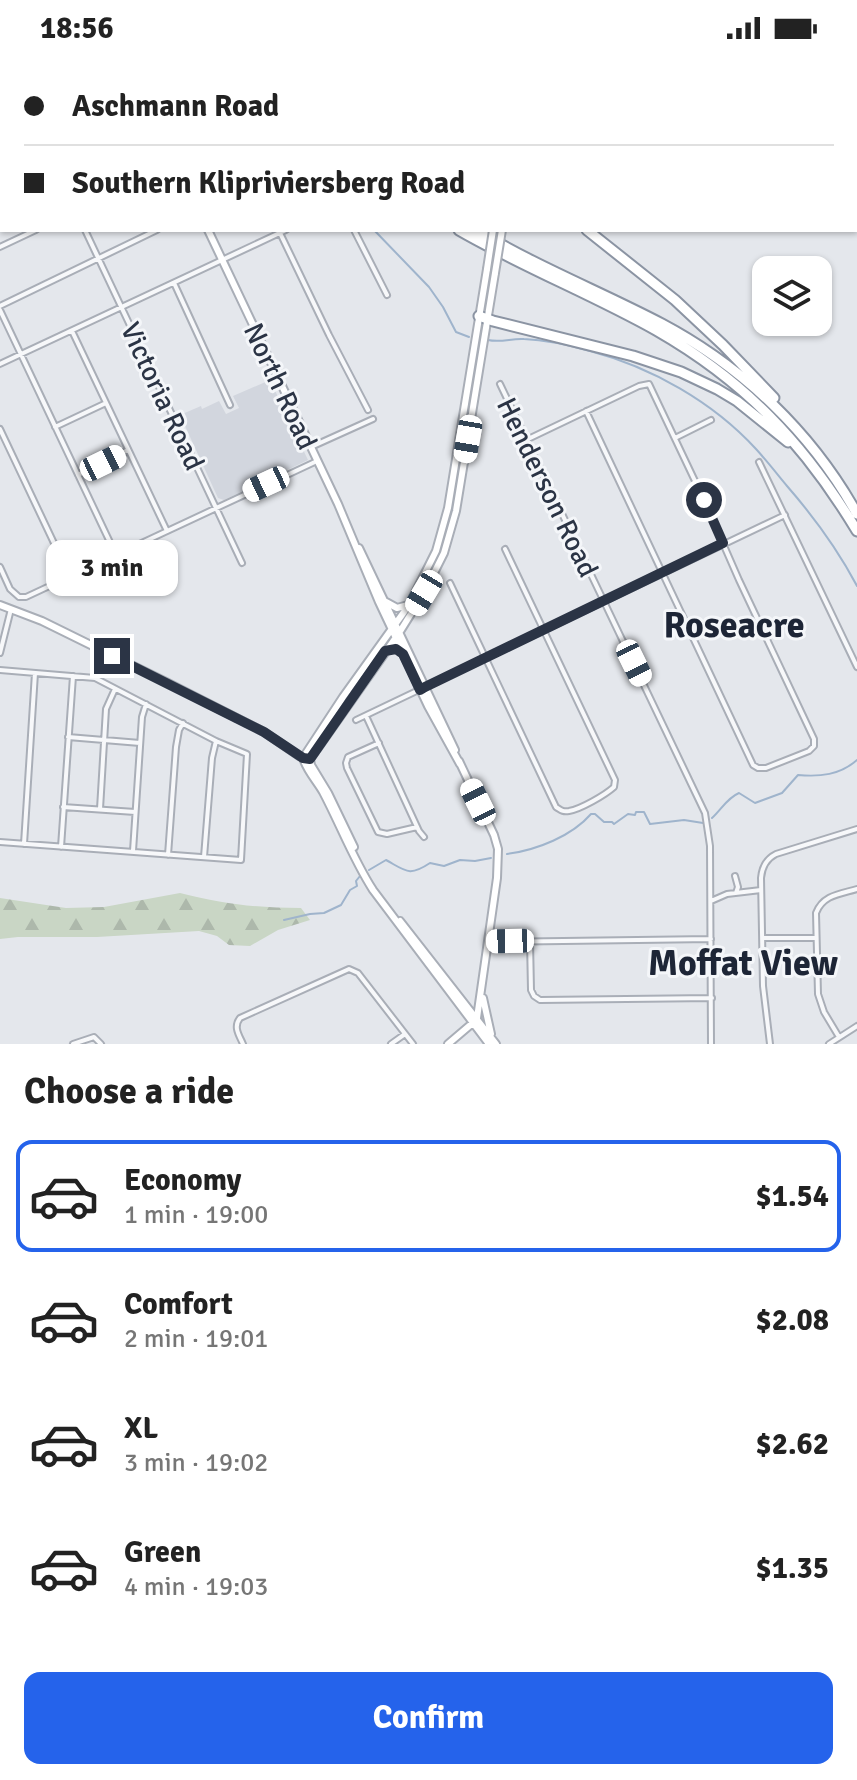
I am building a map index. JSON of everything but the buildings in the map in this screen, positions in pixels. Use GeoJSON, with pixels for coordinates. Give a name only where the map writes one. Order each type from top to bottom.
{"type":"FeatureCollection","features":[{"type":"Feature","properties":{"kind":"highway"},"geometry":{"type":"LineString","coordinates":[[463,232],[644,324],[729,379],[769,413],[800,448],[857,531]]}},
{"type":"Feature","properties":{"kind":"highway"},"geometry":{"type":"LineString","coordinates":[[480,232],[664,325],[723,363],[787,419],[848,498]]}},
{"type":"Feature","properties":{"kind":"highway"},"geometry":{"type":"LineString","coordinates":[[590,232],[675,300],[748,370],[814,443],[841,482],[857,514]]}},
{"type":"Feature","properties":{"kind":"highway"},"geometry":{"type":"LineString","coordinates":[[482,317],[658,363],[699,380],[752,412],[819,473]]}},
{"type":"Feature","properties":{"kind":"main road","name":"North Road"},"geometry":{"type":"LineString","coordinates":[[209,232],[363,554],[393,627]]}},
{"type":"Feature","properties":{"kind":"main road"},"geometry":{"type":"LineString","coordinates":[[306,758],[397,635],[424,593],[448,540],[468,439],[493,232]]}},
{"type":"Feature","properties":{"kind":"main road"},"geometry":{"type":"LineString","coordinates":[[306,758],[311,744],[409,605],[435,554],[444,525],[482,317],[495,273],[502,232]]}},
{"type":"Feature","properties":{"kind":"main road","name":"North Road"},"geometry":{"type":"LineString","coordinates":[[355,541],[359,556],[498,849],[489,942],[475,1020]]}},
{"type":"Feature","properties":{"kind":"main road"},"geometry":{"type":"LineString","coordinates":[[383,600],[397,608],[409,605]]}},
{"type":"Feature","properties":{"kind":"main road"},"geometry":{"type":"LineString","coordinates":[[0,605],[42,621],[168,683],[264,732],[306,758],[328,793],[369,878],[429,961],[496,1044]]}},
{"type":"Feature","properties":{"kind":"main road","name":"North Road"},"geometry":{"type":"LineString","coordinates":[[397,635],[403,654],[423,688]]}},
{"type":"Feature","properties":{"kind":"main road"},"geometry":{"type":"LineString","coordinates":[[385,651],[396,649],[403,654]]}},
{"type":"Feature","properties":{"kind":"main road"},"geometry":{"type":"LineString","coordinates":[[288,747],[304,748],[311,744]]}},
{"type":"Feature","properties":{"kind":"main road"},"geometry":{"type":"LineString","coordinates":[[482,993],[488,1024],[496,1044]]}},
{"type":"Feature","properties":{"kind":"main road"},"geometry":{"type":"LineString","coordinates":[[448,1044],[475,1020]]}},
{"type":"Feature","properties":{"kind":"main road"},"geometry":{"type":"LineString","coordinates":[[475,1020],[489,1044]]}},
{"type":"Feature","properties":{"kind":"street"},"geometry":{"type":"LineString","coordinates":[[0,247],[32,232]]}},
{"type":"Feature","properties":{"kind":"street","name":"Victoria Road"},"geometry":{"type":"LineString","coordinates":[[86,232],[242,563]]}},
{"type":"Feature","properties":{"kind":"street"},"geometry":{"type":"LineString","coordinates":[[116,555],[0,308],[153,232]]}},
{"type":"Feature","properties":{"kind":"street"},"geometry":{"type":"LineString","coordinates":[[355,232],[387,295]]}},
{"type":"Feature","properties":{"kind":"street"},"geometry":{"type":"LineString","coordinates":[[0,364],[280,233],[368,410]]}},
{"type":"Feature","properties":{"kind":"street"},"geometry":{"type":"LineString","coordinates":[[174,283],[230,405]]}},
{"type":"Feature","properties":{"kind":"street"},"geometry":{"type":"LineString","coordinates":[[72,330],[167,531]]}},
{"type":"Feature","properties":{"kind":"street","name":"Henderson Road"},"geometry":{"type":"LineString","coordinates":[[500,384],[705,813],[710,846],[711,1044]]}},
{"type":"Feature","properties":{"kind":"street"},"geometry":{"type":"LineString","coordinates":[[526,440],[586,411],[639,386],[647,384],[651,387],[808,726],[815,742],[812,749],[766,768],[754,767],[586,411]]}},
{"type":"Feature","properties":{"kind":"street"},"geometry":{"type":"LineString","coordinates":[[55,427],[106,403]]}},
{"type":"Feature","properties":{"kind":"street"},"geometry":{"type":"LineString","coordinates":[[311,447],[373,419]]}},
{"type":"Feature","properties":{"kind":"street"},"geometry":{"type":"LineString","coordinates":[[675,438],[711,420]]}},
{"type":"Feature","properties":{"kind":"street"},"geometry":{"type":"LineString","coordinates":[[0,429],[70,577]]}},
{"type":"Feature","properties":{"kind":"street"},"geometry":{"type":"LineString","coordinates":[[78,475],[128,450]]}},
{"type":"Feature","properties":{"kind":"street"},"geometry":{"type":"LineString","coordinates":[[0,567],[10,589],[21,598],[26,597],[317,461]]}},
{"type":"Feature","properties":{"kind":"street"},"geometry":{"type":"LineString","coordinates":[[759,462],[857,667]]}},
{"type":"Feature","properties":{"kind":"street"},"geometry":{"type":"LineString","coordinates":[[356,720],[785,515]]}},
{"type":"Feature","properties":{"kind":"street"},"geometry":{"type":"LineString","coordinates":[[450,583],[557,809],[569,811],[608,792],[615,782],[611,771],[505,549]]}},
{"type":"Feature","properties":{"kind":"street"},"geometry":{"type":"LineString","coordinates":[[0,653],[11,609]]}},
{"type":"Feature","properties":{"kind":"street"},"geometry":{"type":"LineString","coordinates":[[0,670],[95,678],[247,754],[241,860],[0,842]]}},
{"type":"Feature","properties":{"kind":"street"},"geometry":{"type":"LineString","coordinates":[[24,844],[35,673]]}},
{"type":"Feature","properties":{"kind":"street"},"geometry":{"type":"LineString","coordinates":[[61,847],[73,676]]}},
{"type":"Feature","properties":{"kind":"street"},"geometry":{"type":"LineString","coordinates":[[100,809],[106,709],[115,689]]}},
{"type":"Feature","properties":{"kind":"street"},"geometry":{"type":"LineString","coordinates":[[133,851],[142,717],[146,704]]}},
{"type":"Feature","properties":{"kind":"street"},"geometry":{"type":"LineString","coordinates":[[366,716],[424,837]]}},
{"type":"Feature","properties":{"kind":"street"},"geometry":{"type":"LineString","coordinates":[[168,855],[176,747],[183,723]]}},
{"type":"Feature","properties":{"kind":"street"},"geometry":{"type":"LineString","coordinates":[[68,737],[140,743]]}},
{"type":"Feature","properties":{"kind":"street"},"geometry":{"type":"LineString","coordinates":[[204,857],[216,741]]}},
{"type":"Feature","properties":{"kind":"street"},"geometry":{"type":"LineString","coordinates":[[379,743],[348,757],[347,768],[378,832],[387,834],[417,827]]}},
{"type":"Feature","properties":{"kind":"street"},"geometry":{"type":"LineString","coordinates":[[63,807],[135,812]]}},
{"type":"Feature","properties":{"kind":"street"},"geometry":{"type":"LineString","coordinates":[[770,1044],[763,986],[761,890],[766,861],[805,844],[857,829]]}},
{"type":"Feature","properties":{"kind":"street"},"geometry":{"type":"LineString","coordinates":[[735,876],[736,893]]}},
{"type":"Feature","properties":{"kind":"street"},"geometry":{"type":"LineString","coordinates":[[839,1037],[820,1003],[816,983],[816,913],[822,902],[832,896],[857,889]]}},
{"type":"Feature","properties":{"kind":"street"},"geometry":{"type":"LineString","coordinates":[[711,901],[725,895],[761,890]]}},
{"type":"Feature","properties":{"kind":"street"},"geometry":{"type":"LineString","coordinates":[[763,938],[815,938]]}},
{"type":"Feature","properties":{"kind":"street"},"geometry":{"type":"LineString","coordinates":[[489,942],[712,939]]}},
{"type":"Feature","properties":{"kind":"street"},"geometry":{"type":"LineString","coordinates":[[530,941],[531,990],[540,1000],[712,998]]}},
{"type":"Feature","properties":{"kind":"street"},"geometry":{"type":"LineString","coordinates":[[243,1044],[236,1025],[240,1018],[351,969],[357,972],[413,1044]]}},
{"type":"Feature","properties":{"kind":"street"},"geometry":{"type":"LineString","coordinates":[[829,1044],[857,1026]]}},
{"type":"Feature","properties":{"kind":"street"},"geometry":{"type":"LineString","coordinates":[[391,1044],[405,1034]]}},
{"type":"Feature","properties":{"kind":"street"},"geometry":{"type":"LineString","coordinates":[[73,1044],[94,1037],[101,1044]]}},
{"type":"Feature","properties":{"kind":"shaded area"},"geometry":{"type":"Polygon","coordinates":[[[270,380],[308,460],[224,500],[218,498],[180,415],[219,401],[226,414],[239,408],[233,396],[270,380]]]}},
{"type":"Feature","properties":{"kind":"green space"},"geometry":{"type":"Polygon","coordinates":[[[180,893],[240,905],[301,908],[310,920],[278,930],[250,946],[229,945],[217,936],[199,931],[0,939],[0,898],[66,908],[104,907],[180,893]]]}},
{"type":"Feature","properties":{"kind":"waterway"},"geometry":{"type":"LineString","coordinates":[[376,232],[429,287],[456,332],[469,337]]}},
{"type":"Feature","properties":{"kind":"waterway"},"geometry":{"type":"LineString","coordinates":[[488,340],[541,340],[566,345],[636,366],[680,388],[720,416],[764,458],[825,534],[857,586]]}},
{"type":"Feature","properties":{"kind":"waterway"},"geometry":{"type":"LineString","coordinates":[[712,818],[739,793],[755,803],[782,793],[798,775],[829,774],[857,760]]}},
{"type":"Feature","properties":{"kind":"waterway"},"geometry":{"type":"LineString","coordinates":[[507,854],[553,841],[591,814],[614,824],[636,812],[644,812],[650,824],[684,820],[703,823]]}},
{"type":"Feature","properties":{"kind":"waterway"},"geometry":{"type":"LineString","coordinates":[[369,870],[386,860],[412,871],[430,863],[444,866],[460,860],[491,858]]}},
{"type":"Feature","properties":{"kind":"waterway"},"geometry":{"type":"LineString","coordinates":[[284,920],[324,913],[341,905],[350,890],[357,886],[360,876]]}},
{"type":"Feature","properties":{"kind":"district","name":"Roseacre"},"geometry":{"type":"Point","coordinates":[734,624]}},
{"type":"Feature","properties":{"kind":"district","name":"Moffat View"},"geometry":{"type":"Point","coordinates":[743,962]}},
{"type":"Feature","properties":{"kind":"route"},"geometry":{"type":"LineString","coordinates":[[112,656],[264,732],[303,758],[310,759],[385,651],[396,649],[403,654],[420,690],[723,543],[704,500]]}}]}
